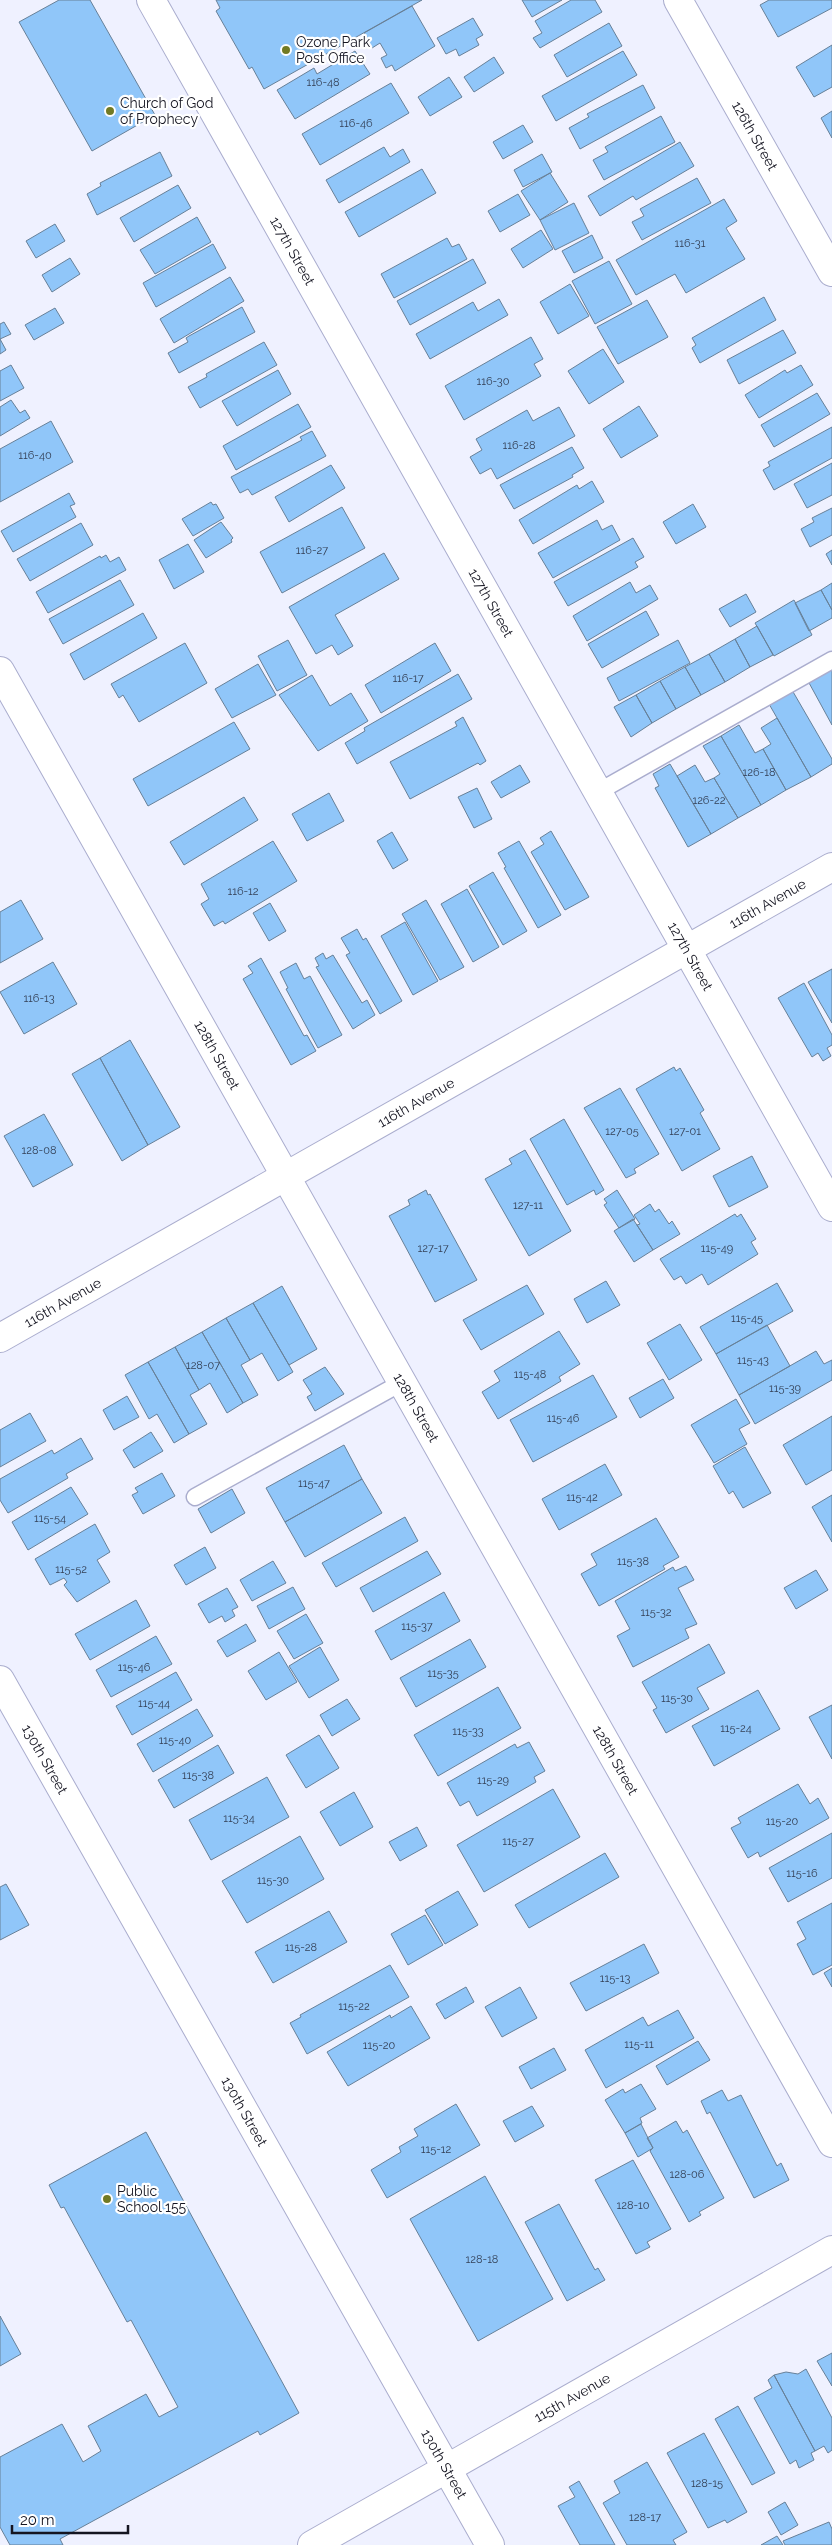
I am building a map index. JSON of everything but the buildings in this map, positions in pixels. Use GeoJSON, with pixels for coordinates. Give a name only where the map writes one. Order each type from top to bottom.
{"type":"FeatureCollection","features":[{"type":"Feature","properties":{"kind":"street","name":"127th Street"},"geometry":{"type":"LineString","coordinates":[[151,0],[832,1208]]}},
{"type":"Feature","properties":{"kind":"street","name":"126th Street"},"geometry":{"type":"LineString","coordinates":[[678,0],[832,272]]}},
{"type":"Feature","properties":{"kind":"street","name":"128th Street"},"geometry":{"type":"LineString","coordinates":[[0,671],[832,2143]]}},
{"type":"Feature","properties":{"kind":"street","name":"116th Avenue"},"geometry":{"type":"LineString","coordinates":[[0,1338],[832,867]]}},
{"type":"Feature","properties":{"kind":"street","name":"130th Street"},"geometry":{"type":"LineString","coordinates":[[0,1680],[490,2545]]}},
{"type":"Feature","properties":{"kind":"street","name":"115th Avenue"},"geometry":{"type":"LineString","coordinates":[[312,2545],[832,2250]]}},
{"type":"Feature","properties":{"kind":"lane"},"geometry":{"type":"LineString","coordinates":[[598,792],[832,660]]}},
{"type":"Feature","properties":{"kind":"lane"},"geometry":{"type":"LineString","coordinates":[[195,1497],[401,1383]]}},
{"type":"Feature","properties":{"kind":"place","name":"Ozone Park Post Office"},"geometry":{"type":"Point","coordinates":[286,50]}},
{"type":"Feature","properties":{"kind":"place","name":"Church of God of Prophecy"},"geometry":{"type":"Point","coordinates":[110,111]}},
{"type":"Feature","properties":{"kind":"place","name":"Public School 155"},"geometry":{"type":"Point","coordinates":[107,2199]}}]}
